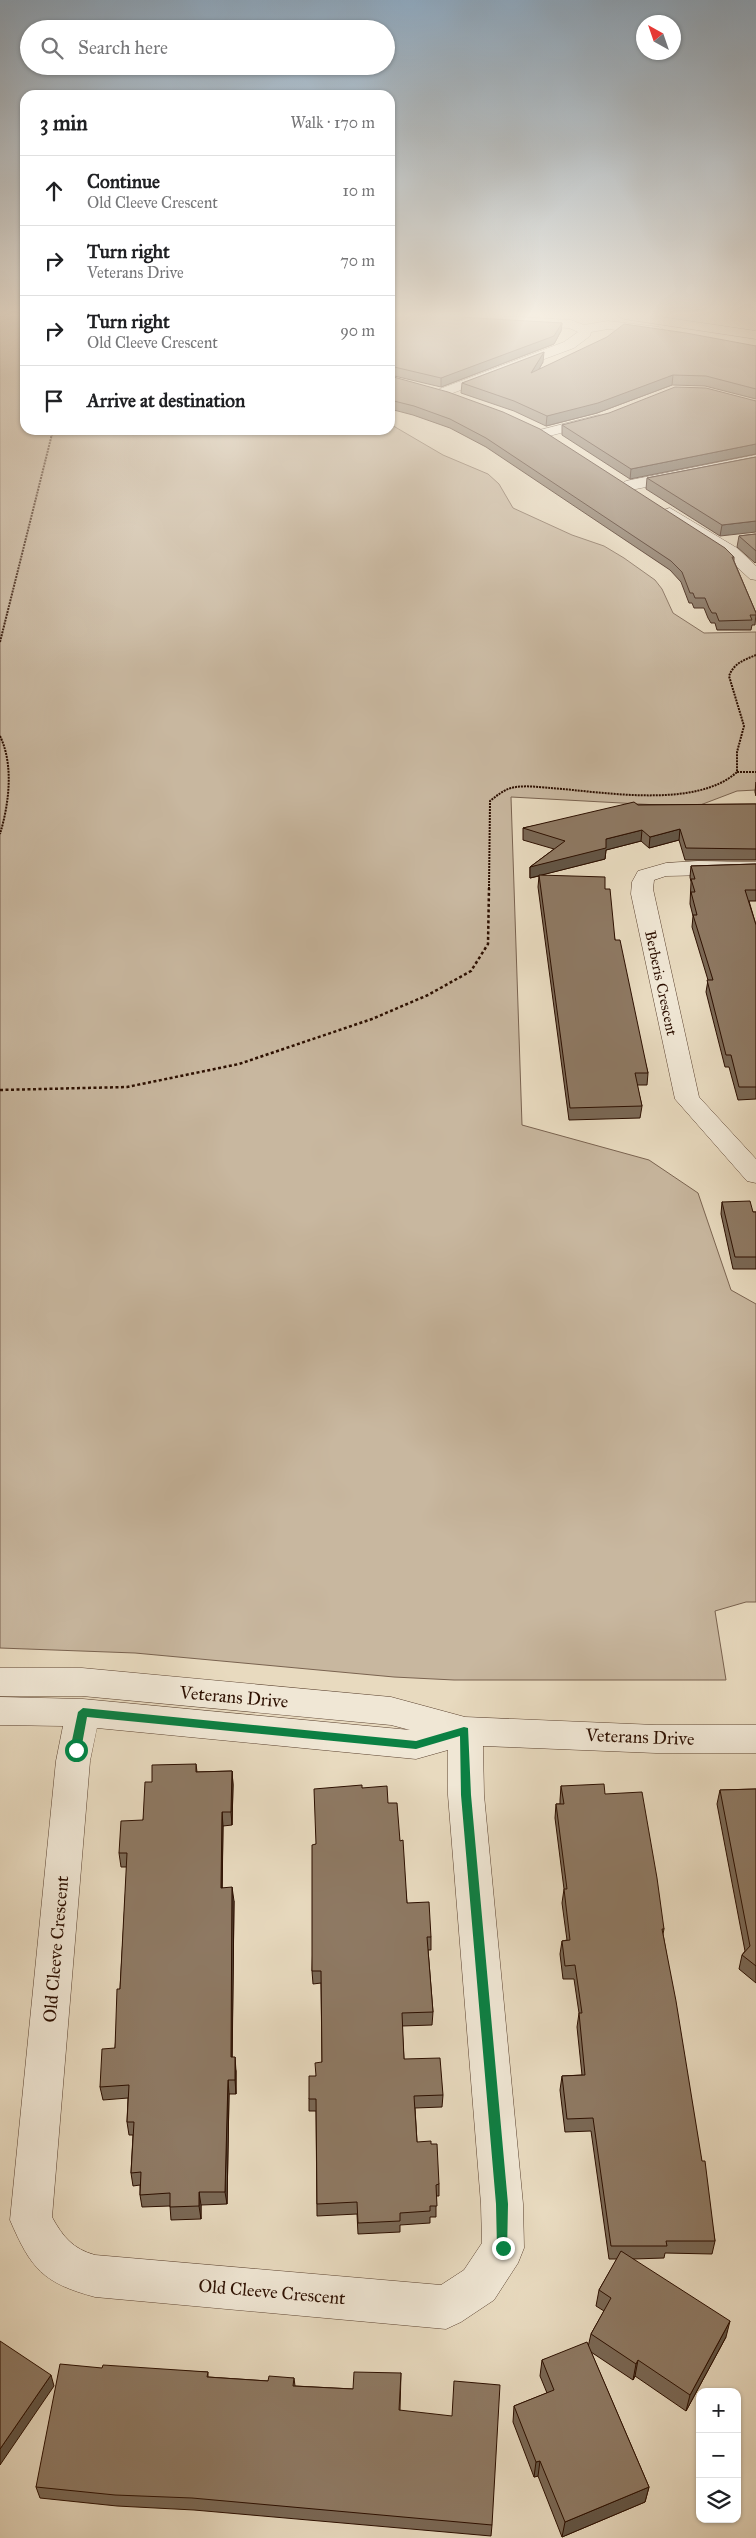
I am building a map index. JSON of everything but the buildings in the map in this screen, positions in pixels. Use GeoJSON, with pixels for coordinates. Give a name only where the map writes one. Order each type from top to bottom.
{"type":"FeatureCollection","features":[{"type":"Feature","properties":{"kind":"street"},"geometry":{"type":"LineString","coordinates":[[546,433],[560,443]]}},
{"type":"Feature","properties":{"kind":"street"},"geometry":{"type":"LineString","coordinates":[[645,498],[619,482],[756,460]]}},
{"type":"Feature","properties":{"kind":"street"},"geometry":{"type":"LineString","coordinates":[[660,507],[718,543],[756,575]]}},
{"type":"Feature","properties":{"kind":"street"},"geometry":{"type":"LineString","coordinates":[[718,543],[743,540]]}},
{"type":"Feature","properties":{"kind":"street","name":"Berberis Crescent"},"geometry":{"type":"LineString","coordinates":[[756,868],[662,869],[646,876],[642,880],[642,894],[687,1099],[756,1175]]}},
{"type":"Feature","properties":{"kind":"street","name":"Veterans Drive"},"geometry":{"type":"LineString","coordinates":[[0,1682],[82,1682],[391,1711],[464,1731],[656,1739],[756,1739]]}},
{"type":"Feature","properties":{"kind":"street","name":"Veterans Drive"},"geometry":{"type":"LineString","coordinates":[[0,1711],[83,1712],[416,1745],[464,1731]]}},
{"type":"Feature","properties":{"kind":"street","name":"Old Cleeve Crescent"},"geometry":{"type":"LineString","coordinates":[[83,1712],[73,1761],[31,2220],[46,2250],[70,2270],[95,2276],[446,2307],[480,2285],[503,2248],[502,2204],[466,1795],[464,1731]]}},
{"type":"Feature","properties":{"kind":"path"},"geometry":{"type":"LineString","coordinates":[[0,642],[52,435]]}},
{"type":"Feature","properties":{"kind":"path"},"geometry":{"type":"LineString","coordinates":[[737,772],[737,752],[744,728],[738,703],[728,684],[727,675],[737,663],[756,655]]}},
{"type":"Feature","properties":{"kind":"path"},"geometry":{"type":"LineString","coordinates":[[0,736],[5,743],[8,769],[3,824],[0,834]]}},
{"type":"Feature","properties":{"kind":"path"},"geometry":{"type":"LineString","coordinates":[[0,1090],[127,1087],[239,1064],[372,1019],[428,995],[471,972],[488,944],[490,801],[507,789],[534,787],[671,796],[698,791],[726,782],[737,772],[756,772]]}},
{"type":"Feature","properties":{"kind":"shaded area"},"geometry":{"type":"Polygon","coordinates":[[[0,433],[395,435],[395,433],[406,433],[443,455],[488,474],[499,484],[513,508],[572,535],[604,546],[624,558],[655,580],[662,589],[673,613],[704,633],[756,632],[756,790],[737,791],[695,807],[511,797],[522,1125],[649,1160],[698,1193],[731,1290],[756,1304],[756,1602],[746,1602],[715,1611],[726,1680],[454,1680],[394,1677],[135,1653],[0,1648],[0,433]]]}},
{"type":"Feature","properties":{"kind":"route"},"geometry":{"type":"LineString","coordinates":[[76,1750],[83,1712],[283,1734],[416,1745],[464,1731],[466,1795],[502,2204],[503,2248]]}}]}
